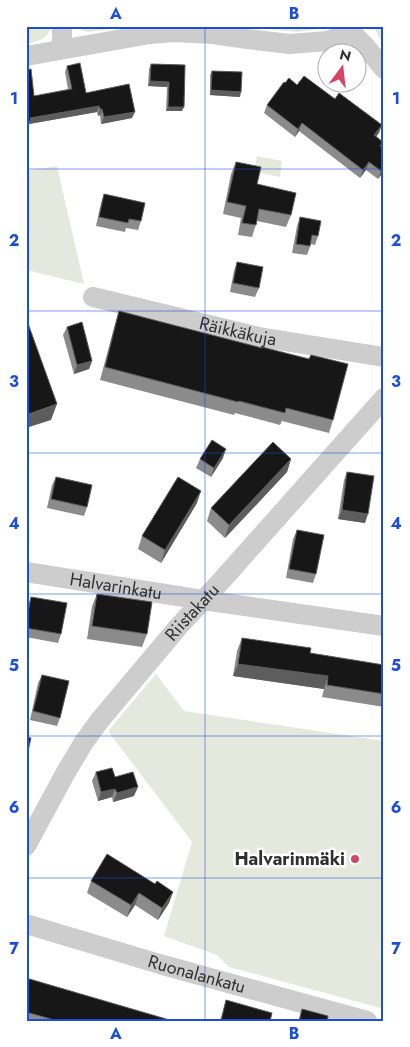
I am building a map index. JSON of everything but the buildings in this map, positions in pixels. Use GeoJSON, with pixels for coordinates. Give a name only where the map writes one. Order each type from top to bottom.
{"type":"FeatureCollection","features":[{"type":"Feature","properties":{"kind":"street"},"geometry":{"type":"LineString","coordinates":[[62,26],[62,49]]}},
{"type":"Feature","properties":{"kind":"street"},"geometry":{"type":"LineString","coordinates":[[26,56],[150,34],[175,32],[213,34],[290,44],[328,41],[350,30],[384,69]]}},
{"type":"Feature","properties":{"kind":"street","name":"Räikkäkuja"},"geometry":{"type":"LineString","coordinates":[[93,298],[259,337],[384,357]]}},
{"type":"Feature","properties":{"kind":"street","name":"Riistakatu"},"geometry":{"type":"LineString","coordinates":[[26,846],[66,772],[94,727],[179,626],[384,398]]}},
{"type":"Feature","properties":{"kind":"street","name":"Halvarinkatu"},"geometry":{"type":"LineString","coordinates":[[26,572],[384,626]]}},
{"type":"Feature","properties":{"kind":"street","name":"Ruonalankatu"},"geometry":{"type":"LineString","coordinates":[[26,924],[163,965],[367,1021]]}},
{"type":"Feature","properties":{"kind":"shaded area"},"geometry":{"type":"Polygon","coordinates":[[[26,26],[57,26],[56,29],[51,27],[47,35],[42,39],[26,44],[26,26]]]}},
{"type":"Feature","properties":{"kind":"shaded area"},"geometry":{"type":"Polygon","coordinates":[[[77,26],[136,26],[87,32],[77,26]]]}},
{"type":"Feature","properties":{"kind":"shaded area"},"geometry":{"type":"Polygon","coordinates":[[[240,26],[319,26],[317,29],[297,32],[240,26]]]}},
{"type":"Feature","properties":{"kind":"shaded area"},"geometry":{"type":"Polygon","coordinates":[[[373,26],[384,26],[384,46],[373,26]]]}},
{"type":"Feature","properties":{"kind":"shaded area"},"geometry":{"type":"Polygon","coordinates":[[[257,156],[282,161],[280,177],[254,172],[257,156]]]}},
{"type":"Feature","properties":{"kind":"shaded area"},"geometry":{"type":"Polygon","coordinates":[[[57,166],[84,284],[26,270],[26,171],[57,166]]]}},
{"type":"Feature","properties":{"kind":"shaded area"},"geometry":{"type":"Polygon","coordinates":[[[156,674],[184,711],[384,741],[384,1009],[229,967],[217,955],[164,936],[192,842],[108,731],[156,674]]]}},
{"type":"Feature","properties":{"kind":"place","name":"Halvarinmäki"},"geometry":{"type":"Point","coordinates":[355,859]}}]}
